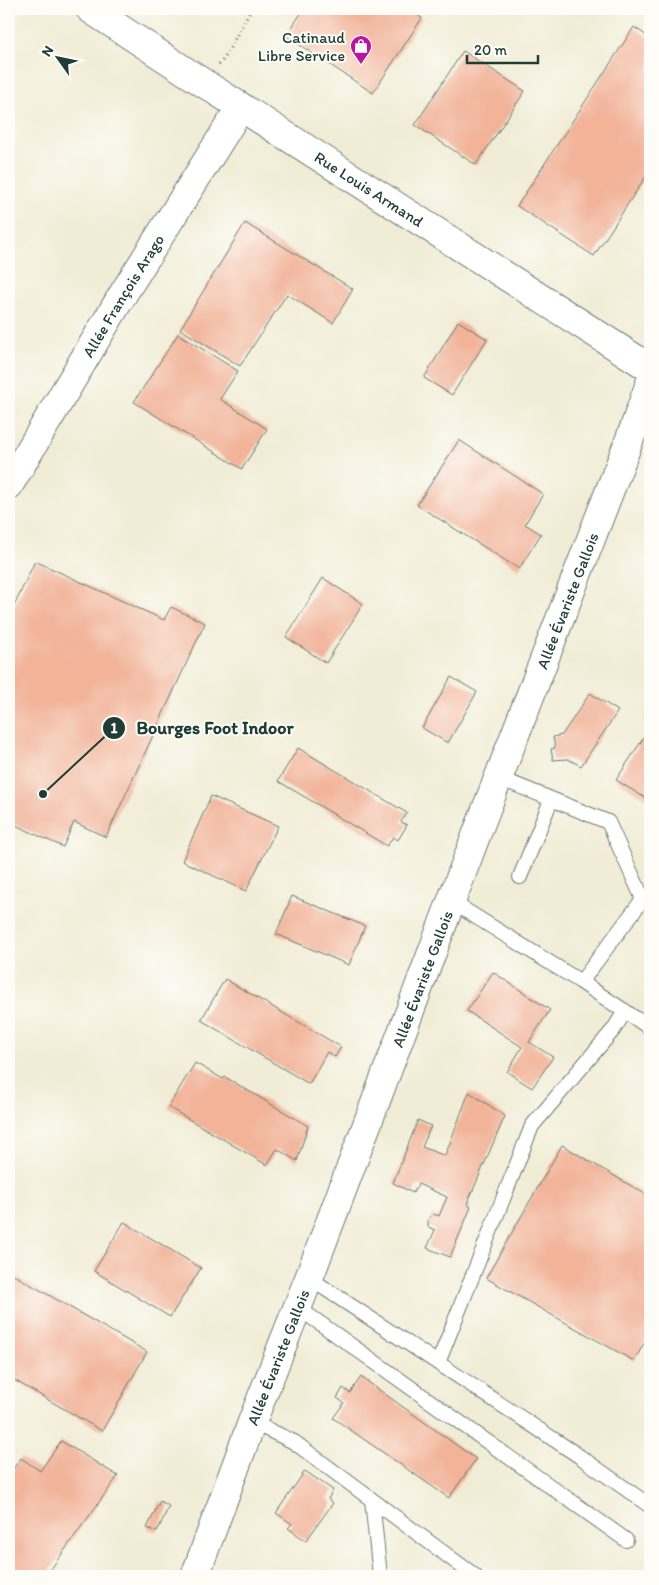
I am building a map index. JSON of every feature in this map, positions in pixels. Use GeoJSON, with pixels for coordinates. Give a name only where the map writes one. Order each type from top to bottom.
{"type":"FeatureCollection","features":[{"type":"Feature","properties":{"kind":"street","name":"Rue Louis Armand"},"geometry":{"type":"LineString","coordinates":[[90,9],[650,368]]}},
{"type":"Feature","properties":{"kind":"street","name":"Allée François Arago"},"geometry":{"type":"LineString","coordinates":[[9,485],[123,294],[241,107]]}},
{"type":"Feature","properties":{"kind":"street","name":"Allée Évariste Gallois"},"geometry":{"type":"LineString","coordinates":[[195,1576],[252,1422],[309,1278],[650,383]]}},
{"type":"Feature","properties":{"kind":"lane"},"geometry":{"type":"LineString","coordinates":[[499,778],[608,822],[643,899],[581,982]]}},
{"type":"Feature","properties":{"kind":"lane"},"geometry":{"type":"LineString","coordinates":[[520,877],[551,800]]}},
{"type":"Feature","properties":{"kind":"lane"},"geometry":{"type":"LineString","coordinates":[[452,902],[581,982],[650,1028]]}},
{"type":"Feature","properties":{"kind":"lane"},"geometry":{"type":"LineString","coordinates":[[438,1363],[532,1126],[614,1029],[625,1011]]}},
{"type":"Feature","properties":{"kind":"lane"},"geometry":{"type":"LineString","coordinates":[[309,1278],[579,1456],[650,1506]]}},
{"type":"Feature","properties":{"kind":"lane"},"geometry":{"type":"LineString","coordinates":[[297,1307],[626,1540]]}},
{"type":"Feature","properties":{"kind":"lane"},"geometry":{"type":"LineString","coordinates":[[252,1422],[294,1442],[475,1576]]}},
{"type":"Feature","properties":{"kind":"lane"},"geometry":{"type":"LineString","coordinates":[[372,1500],[380,1576]]}},
{"type":"Feature","properties":{"kind":"path"},"geometry":{"type":"LineString","coordinates":[[205,84],[225,57],[251,9]]}},
{"type":"Feature","properties":{"kind":"building","name":"Catinaud Libre Service"},"geometry":{"type":"Polygon","coordinates":[[[304,9],[408,9],[422,18],[373,93],[286,36],[304,9]]]}},
{"type":"Feature","properties":{"kind":"building"},"geometry":{"type":"Polygon","coordinates":[[[634,27],[650,38],[650,170],[594,256],[517,206],[634,27]]]}},
{"type":"Feature","properties":{"kind":"building"},"geometry":{"type":"Polygon","coordinates":[[[463,51],[525,91],[476,165],[415,125],[463,51]]]}},
{"type":"Feature","properties":{"kind":"building"},"geometry":{"type":"Polygon","coordinates":[[[245,223],[353,289],[333,323],[287,294],[240,366],[180,329],[245,223]]]}},
{"type":"Feature","properties":{"kind":"building"},"geometry":{"type":"Polygon","coordinates":[[[458,321],[487,339],[452,395],[424,378],[458,321]]]}},
{"type":"Feature","properties":{"kind":"building"},"geometry":{"type":"Polygon","coordinates":[[[178,334],[238,371],[220,399],[267,429],[242,469],[134,402],[178,334]]]}},
{"type":"Feature","properties":{"kind":"building"},"geometry":{"type":"Polygon","coordinates":[[[459,440],[543,494],[525,524],[541,534],[519,569],[417,505],[459,440]]]}},
{"type":"Feature","properties":{"kind":"building"},"geometry":{"type":"Polygon","coordinates":[[[35,561],[164,620],[171,607],[205,623],[106,837],[74,822],[63,847],[9,822],[9,617],[35,561]]]}},
{"type":"Feature","properties":{"kind":"building"},"geometry":{"type":"Polygon","coordinates":[[[323,578],[363,604],[326,663],[286,637],[323,578]]]}},
{"type":"Feature","properties":{"kind":"building"},"geometry":{"type":"Polygon","coordinates":[[[451,677],[477,692],[448,743],[422,728],[451,677]]]}},
{"type":"Feature","properties":{"kind":"building"},"geometry":{"type":"Polygon","coordinates":[[[590,693],[618,711],[581,766],[568,759],[553,760],[551,749],[555,748],[553,737],[562,735],[590,693]]]}},
{"type":"Feature","properties":{"kind":"building"},"geometry":{"type":"Polygon","coordinates":[[[650,728],[650,801],[616,780],[650,728]]]}},
{"type":"Feature","properties":{"kind":"building"},"geometry":{"type":"Polygon","coordinates":[[[298,748],[407,813],[401,822],[407,825],[398,840],[393,837],[387,846],[278,781],[298,748]]]}},
{"type":"Feature","properties":{"kind":"building"},"geometry":{"type":"Polygon","coordinates":[[[211,796],[278,826],[246,891],[182,861],[211,796]]]}},
{"type":"Feature","properties":{"kind":"building"},"geometry":{"type":"Polygon","coordinates":[[[292,896],[365,926],[349,965],[276,934],[292,896]]]}},
{"type":"Feature","properties":{"kind":"building"},"geometry":{"type":"Polygon","coordinates":[[[493,972],[550,1010],[529,1042],[553,1057],[532,1088],[507,1072],[522,1047],[467,1011],[493,972]]]}},
{"type":"Feature","properties":{"kind":"building"},"geometry":{"type":"Polygon","coordinates":[[[225,979],[341,1047],[335,1057],[327,1052],[309,1084],[201,1020],[225,979]]]}},
{"type":"Feature","properties":{"kind":"building"},"geometry":{"type":"Polygon","coordinates":[[[195,1063],[223,1079],[225,1077],[308,1126],[297,1161],[277,1149],[267,1165],[168,1107],[195,1063]]]}},
{"type":"Feature","properties":{"kind":"building"},"geometry":{"type":"Polygon","coordinates":[[[469,1092],[505,1116],[467,1204],[471,1207],[450,1257],[427,1248],[435,1230],[428,1227],[428,1220],[433,1214],[439,1216],[447,1197],[418,1184],[413,1193],[393,1183],[418,1120],[431,1126],[422,1147],[445,1156],[469,1092]]]}},
{"type":"Feature","properties":{"kind":"building"},"geometry":{"type":"Polygon","coordinates":[[[562,1145],[650,1197],[650,1333],[634,1361],[486,1278],[562,1145]]]}},
{"type":"Feature","properties":{"kind":"building"},"geometry":{"type":"Polygon","coordinates":[[[124,1222],[201,1268],[170,1317],[94,1271],[124,1222]]]}},
{"type":"Feature","properties":{"kind":"building"},"geometry":{"type":"Polygon","coordinates":[[[9,1272],[147,1352],[102,1431],[9,1377],[9,1272]]]}},
{"type":"Feature","properties":{"kind":"building"},"geometry":{"type":"Polygon","coordinates":[[[361,1377],[476,1459],[449,1498],[333,1418],[344,1403],[337,1398],[343,1388],[350,1393],[361,1377]]]}},
{"type":"Feature","properties":{"kind":"building"},"geometry":{"type":"Polygon","coordinates":[[[9,1417],[15,1421],[9,1430],[9,1417]]]}},
{"type":"Feature","properties":{"kind":"building"},"geometry":{"type":"Polygon","coordinates":[[[61,1441],[118,1476],[46,1576],[9,1576],[9,1475],[21,1458],[40,1471],[61,1441]]]}},
{"type":"Feature","properties":{"kind":"building"},"geometry":{"type":"Polygon","coordinates":[[[305,1471],[333,1490],[328,1499],[333,1503],[306,1541],[288,1528],[292,1524],[276,1513],[305,1471]]]}},
{"type":"Feature","properties":{"kind":"building"},"geometry":{"type":"Polygon","coordinates":[[[160,1501],[169,1506],[157,1532],[147,1528],[160,1501]]]}},
{"type":"Feature","properties":{"kind":"place","name":"Catinaud Libre Service"},"geometry":{"type":"Point","coordinates":[361,65]}},
{"type":"Feature","properties":{"kind":"place","name":"Bourges Foot Indoor"},"geometry":{"type":"Point","coordinates":[43,794]}}]}
